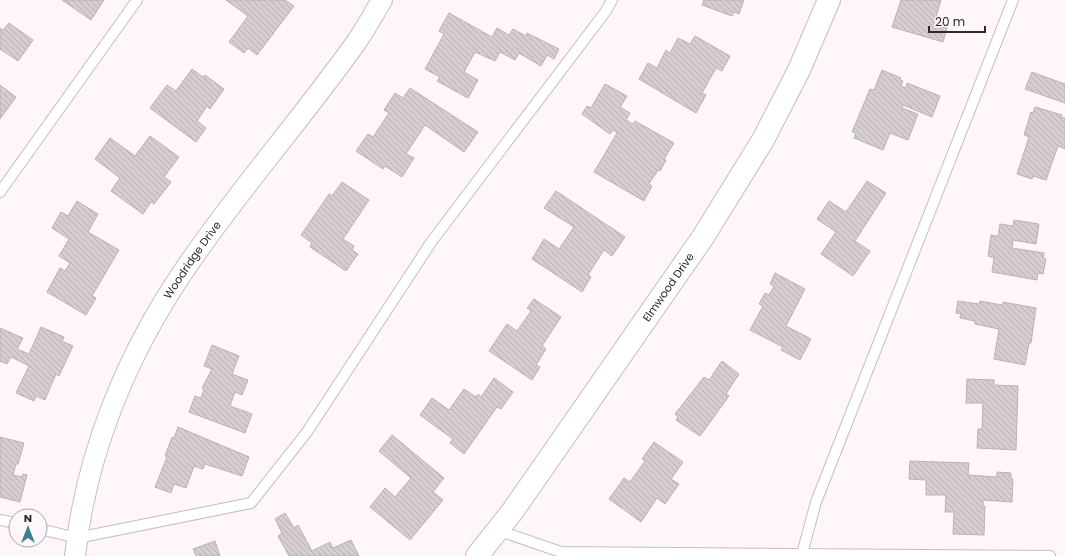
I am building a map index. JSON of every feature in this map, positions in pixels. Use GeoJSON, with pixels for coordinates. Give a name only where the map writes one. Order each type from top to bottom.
{"type":"FeatureCollection","features":[{"type":"Feature","properties":{"kind":"street","name":"Woodridge Drive"},"geometry":{"type":"LineString","coordinates":[[76,547],[91,468],[114,399],[153,320],[185,269],[225,214],[356,43],[382,0]]}},
{"type":"Feature","properties":{"kind":"street","name":"Elmwood Drive"},"geometry":{"type":"LineString","coordinates":[[477,556],[497,530],[703,237],[763,140],[799,70],[830,0]]}},
{"type":"Feature","properties":{"kind":"lane"},"geometry":{"type":"LineString","coordinates":[[0,192],[137,0]]}},
{"type":"Feature","properties":{"kind":"lane"},"geometry":{"type":"LineString","coordinates":[[48,533],[76,547],[251,503],[307,432],[432,241],[606,11],[612,0]]}},
{"type":"Feature","properties":{"kind":"lane"},"geometry":{"type":"LineString","coordinates":[[802,554],[816,502],[1013,0]]}},
{"type":"Feature","properties":{"kind":"lane"},"geometry":{"type":"LineString","coordinates":[[497,530],[561,552],[1050,556]]}},
{"type":"Feature","properties":{"kind":"building"},"geometry":{"type":"Polygon","coordinates":[[[62,0],[104,0],[91,20],[62,0]]]}},
{"type":"Feature","properties":{"kind":"building"},"geometry":{"type":"Polygon","coordinates":[[[226,0],[285,0],[294,6],[257,55],[248,48],[244,53],[229,42],[248,16],[226,0]]]}},
{"type":"Feature","properties":{"kind":"building"},"geometry":{"type":"Polygon","coordinates":[[[704,0],[744,0],[739,14],[734,12],[732,16],[702,5],[704,0]]]}},
{"type":"Feature","properties":{"kind":"building"},"geometry":{"type":"Polygon","coordinates":[[[901,0],[941,0],[934,24],[947,28],[943,42],[892,27],[901,0]]]}},
{"type":"Feature","properties":{"kind":"building"},"geometry":{"type":"Polygon","coordinates":[[[449,13],[492,37],[497,28],[509,35],[513,29],[526,36],[527,33],[559,49],[554,59],[547,55],[541,66],[519,53],[515,60],[500,52],[495,61],[475,52],[464,72],[478,80],[468,98],[437,81],[440,77],[425,69],[444,34],[439,31],[449,13]]]}},
{"type":"Feature","properties":{"kind":"building"},"geometry":{"type":"Polygon","coordinates":[[[9,23],[33,40],[18,61],[0,49],[0,28],[3,30],[9,23]]]}},
{"type":"Feature","properties":{"kind":"building"},"geometry":{"type":"Polygon","coordinates":[[[695,36],[730,56],[722,71],[716,68],[702,93],[706,95],[696,113],[639,79],[648,63],[657,68],[666,50],[670,53],[678,38],[690,44],[695,36]]]}},
{"type":"Feature","properties":{"kind":"building"},"geometry":{"type":"Polygon","coordinates":[[[192,69],[203,77],[205,75],[224,89],[210,109],[207,106],[197,121],[206,128],[196,142],[150,108],[167,85],[176,91],[192,69]]]}},
{"type":"Feature","properties":{"kind":"building"},"geometry":{"type":"Polygon","coordinates":[[[882,70],[901,78],[900,80],[903,81],[901,86],[906,88],[907,83],[940,96],[932,117],[903,105],[902,108],[918,114],[908,140],[890,133],[883,150],[854,138],[856,133],[852,132],[870,89],[874,90],[882,70]]]}},
{"type":"Feature","properties":{"kind":"building"},"geometry":{"type":"Polygon","coordinates":[[[1032,72],[1065,84],[1065,103],[1025,89],[1032,72]]]}},
{"type":"Feature","properties":{"kind":"building"},"geometry":{"type":"Polygon","coordinates":[[[605,84],[627,96],[620,107],[630,113],[626,120],[633,124],[635,121],[674,143],[664,159],[666,160],[660,171],[658,170],[649,184],[652,186],[644,201],[594,172],[617,133],[613,130],[610,134],[582,114],[587,106],[591,108],[605,84]]]}},
{"type":"Feature","properties":{"kind":"building"},"geometry":{"type":"Polygon","coordinates":[[[0,85],[16,97],[0,119],[0,85]]]}},
{"type":"Feature","properties":{"kind":"building"},"geometry":{"type":"Polygon","coordinates":[[[410,88],[478,132],[464,152],[425,125],[406,154],[414,158],[402,177],[385,166],[383,169],[356,151],[368,134],[373,137],[389,113],[384,110],[395,93],[403,98],[410,88]]]}},
{"type":"Feature","properties":{"kind":"building"},"geometry":{"type":"Polygon","coordinates":[[[1035,107],[1062,115],[1061,117],[1065,118],[1065,149],[1058,146],[1046,180],[1033,176],[1032,179],[1017,174],[1029,137],[1024,135],[1031,112],[1033,113],[1035,107]]]}},
{"type":"Feature","properties":{"kind":"building"},"geometry":{"type":"Polygon","coordinates":[[[150,136],[179,157],[164,177],[171,182],[154,204],[151,202],[143,214],[111,191],[120,178],[95,159],[110,138],[135,156],[150,136]]]}},
{"type":"Feature","properties":{"kind":"building"},"geometry":{"type":"Polygon","coordinates":[[[867,181],[886,193],[855,241],[870,251],[853,276],[821,254],[836,232],[817,219],[829,201],[846,212],[867,181]]]}},
{"type":"Feature","properties":{"kind":"building"},"geometry":{"type":"Polygon","coordinates":[[[342,182],[369,200],[343,239],[354,246],[352,250],[358,254],[346,271],[310,247],[312,243],[301,235],[329,194],[332,196],[342,182]]]}},
{"type":"Feature","properties":{"kind":"building"},"geometry":{"type":"Polygon","coordinates":[[[556,191],[625,237],[612,256],[604,250],[588,275],[591,277],[582,292],[532,259],[544,239],[559,249],[574,227],[544,208],[556,191]]]}},
{"type":"Feature","properties":{"kind":"building"},"geometry":{"type":"Polygon","coordinates":[[[77,201],[98,214],[88,232],[119,250],[92,296],[96,298],[86,315],[47,292],[60,268],[65,271],[70,263],[59,256],[69,239],[52,228],[61,212],[68,216],[77,201]]]}},
{"type":"Feature","properties":{"kind":"building"},"geometry":{"type":"Polygon","coordinates":[[[1014,220],[1039,224],[1036,244],[1013,240],[1012,248],[1044,253],[1043,258],[1046,259],[1043,274],[1038,273],[1037,280],[992,272],[994,258],[988,256],[991,235],[998,236],[1000,224],[1013,226],[1014,220]]]}},
{"type":"Feature","properties":{"kind":"building"},"geometry":{"type":"Polygon","coordinates":[[[775,273],[805,289],[786,326],[811,339],[800,360],[781,350],[783,347],[750,330],[763,306],[759,304],[765,293],[769,295],[774,286],[770,284],[775,273]]]}},
{"type":"Feature","properties":{"kind":"building"},"geometry":{"type":"Polygon","coordinates":[[[534,299],[561,317],[542,346],[546,349],[536,365],[540,367],[532,380],[489,351],[507,324],[517,331],[531,311],[527,308],[534,299]]]}},
{"type":"Feature","properties":{"kind":"building"},"geometry":{"type":"Polygon","coordinates":[[[958,301],[979,304],[980,301],[1002,305],[1003,302],[1036,308],[1031,343],[1029,343],[1025,365],[994,359],[999,329],[975,324],[975,321],[960,318],[961,314],[956,313],[958,301]]]}},
{"type":"Feature","properties":{"kind":"building"},"geometry":{"type":"Polygon","coordinates":[[[41,327],[64,337],[62,341],[73,346],[59,376],[56,374],[45,400],[36,396],[34,401],[16,393],[29,366],[11,357],[7,364],[0,361],[0,328],[23,338],[17,349],[29,354],[41,327]]]}},
{"type":"Feature","properties":{"kind":"building"},"geometry":{"type":"Polygon","coordinates":[[[212,345],[239,356],[232,374],[248,380],[242,395],[235,392],[230,406],[252,414],[245,433],[189,412],[195,396],[201,398],[204,389],[202,388],[212,369],[204,366],[212,345]]]}},
{"type":"Feature","properties":{"kind":"building"},"geometry":{"type":"Polygon","coordinates":[[[722,361],[739,374],[726,394],[729,396],[700,436],[676,420],[678,417],[675,414],[704,377],[709,380],[722,361]]]}},
{"type":"Feature","properties":{"kind":"building"},"geometry":{"type":"Polygon","coordinates":[[[494,378],[513,392],[501,409],[497,407],[464,454],[450,443],[453,439],[420,415],[432,398],[449,410],[464,389],[476,397],[478,394],[481,397],[494,378]]]}},
{"type":"Feature","properties":{"kind":"building"},"geometry":{"type":"Polygon","coordinates":[[[967,379],[994,380],[994,385],[1018,386],[1016,450],[977,448],[978,429],[982,429],[983,403],[966,403],[967,379]]]}},
{"type":"Feature","properties":{"kind":"building"},"geometry":{"type":"Polygon","coordinates":[[[178,427],[249,457],[242,476],[205,464],[203,469],[194,466],[186,488],[174,484],[171,493],[155,487],[167,457],[165,456],[172,437],[174,438],[178,427]]]}},
{"type":"Feature","properties":{"kind":"building"},"geometry":{"type":"Polygon","coordinates":[[[392,435],[444,478],[433,492],[443,500],[410,540],[370,507],[385,488],[395,497],[411,478],[379,451],[392,435]]]}},
{"type":"Feature","properties":{"kind":"building"},"geometry":{"type":"Polygon","coordinates":[[[0,437],[24,443],[13,475],[22,477],[23,474],[27,475],[20,502],[0,497],[0,437]]]}},
{"type":"Feature","properties":{"kind":"building"},"geometry":{"type":"Polygon","coordinates":[[[654,442],[683,462],[671,479],[679,484],[665,504],[657,498],[641,522],[609,499],[624,478],[630,482],[645,461],[642,459],[654,442]]]}},
{"type":"Feature","properties":{"kind":"building"},"geometry":{"type":"Polygon","coordinates":[[[910,461],[969,463],[968,475],[997,477],[997,472],[1011,473],[1011,479],[1013,479],[1012,502],[983,500],[983,506],[985,506],[984,535],[953,534],[954,512],[945,512],[946,495],[926,495],[926,480],[909,479],[910,461]]]}},
{"type":"Feature","properties":{"kind":"building"},"geometry":{"type":"Polygon","coordinates":[[[285,513],[294,528],[298,525],[312,551],[330,542],[333,548],[351,540],[359,556],[289,556],[278,536],[282,533],[275,519],[285,513]]]}},
{"type":"Feature","properties":{"kind":"building"},"geometry":{"type":"Polygon","coordinates":[[[215,541],[220,556],[196,556],[193,549],[215,541]]]}}]}
